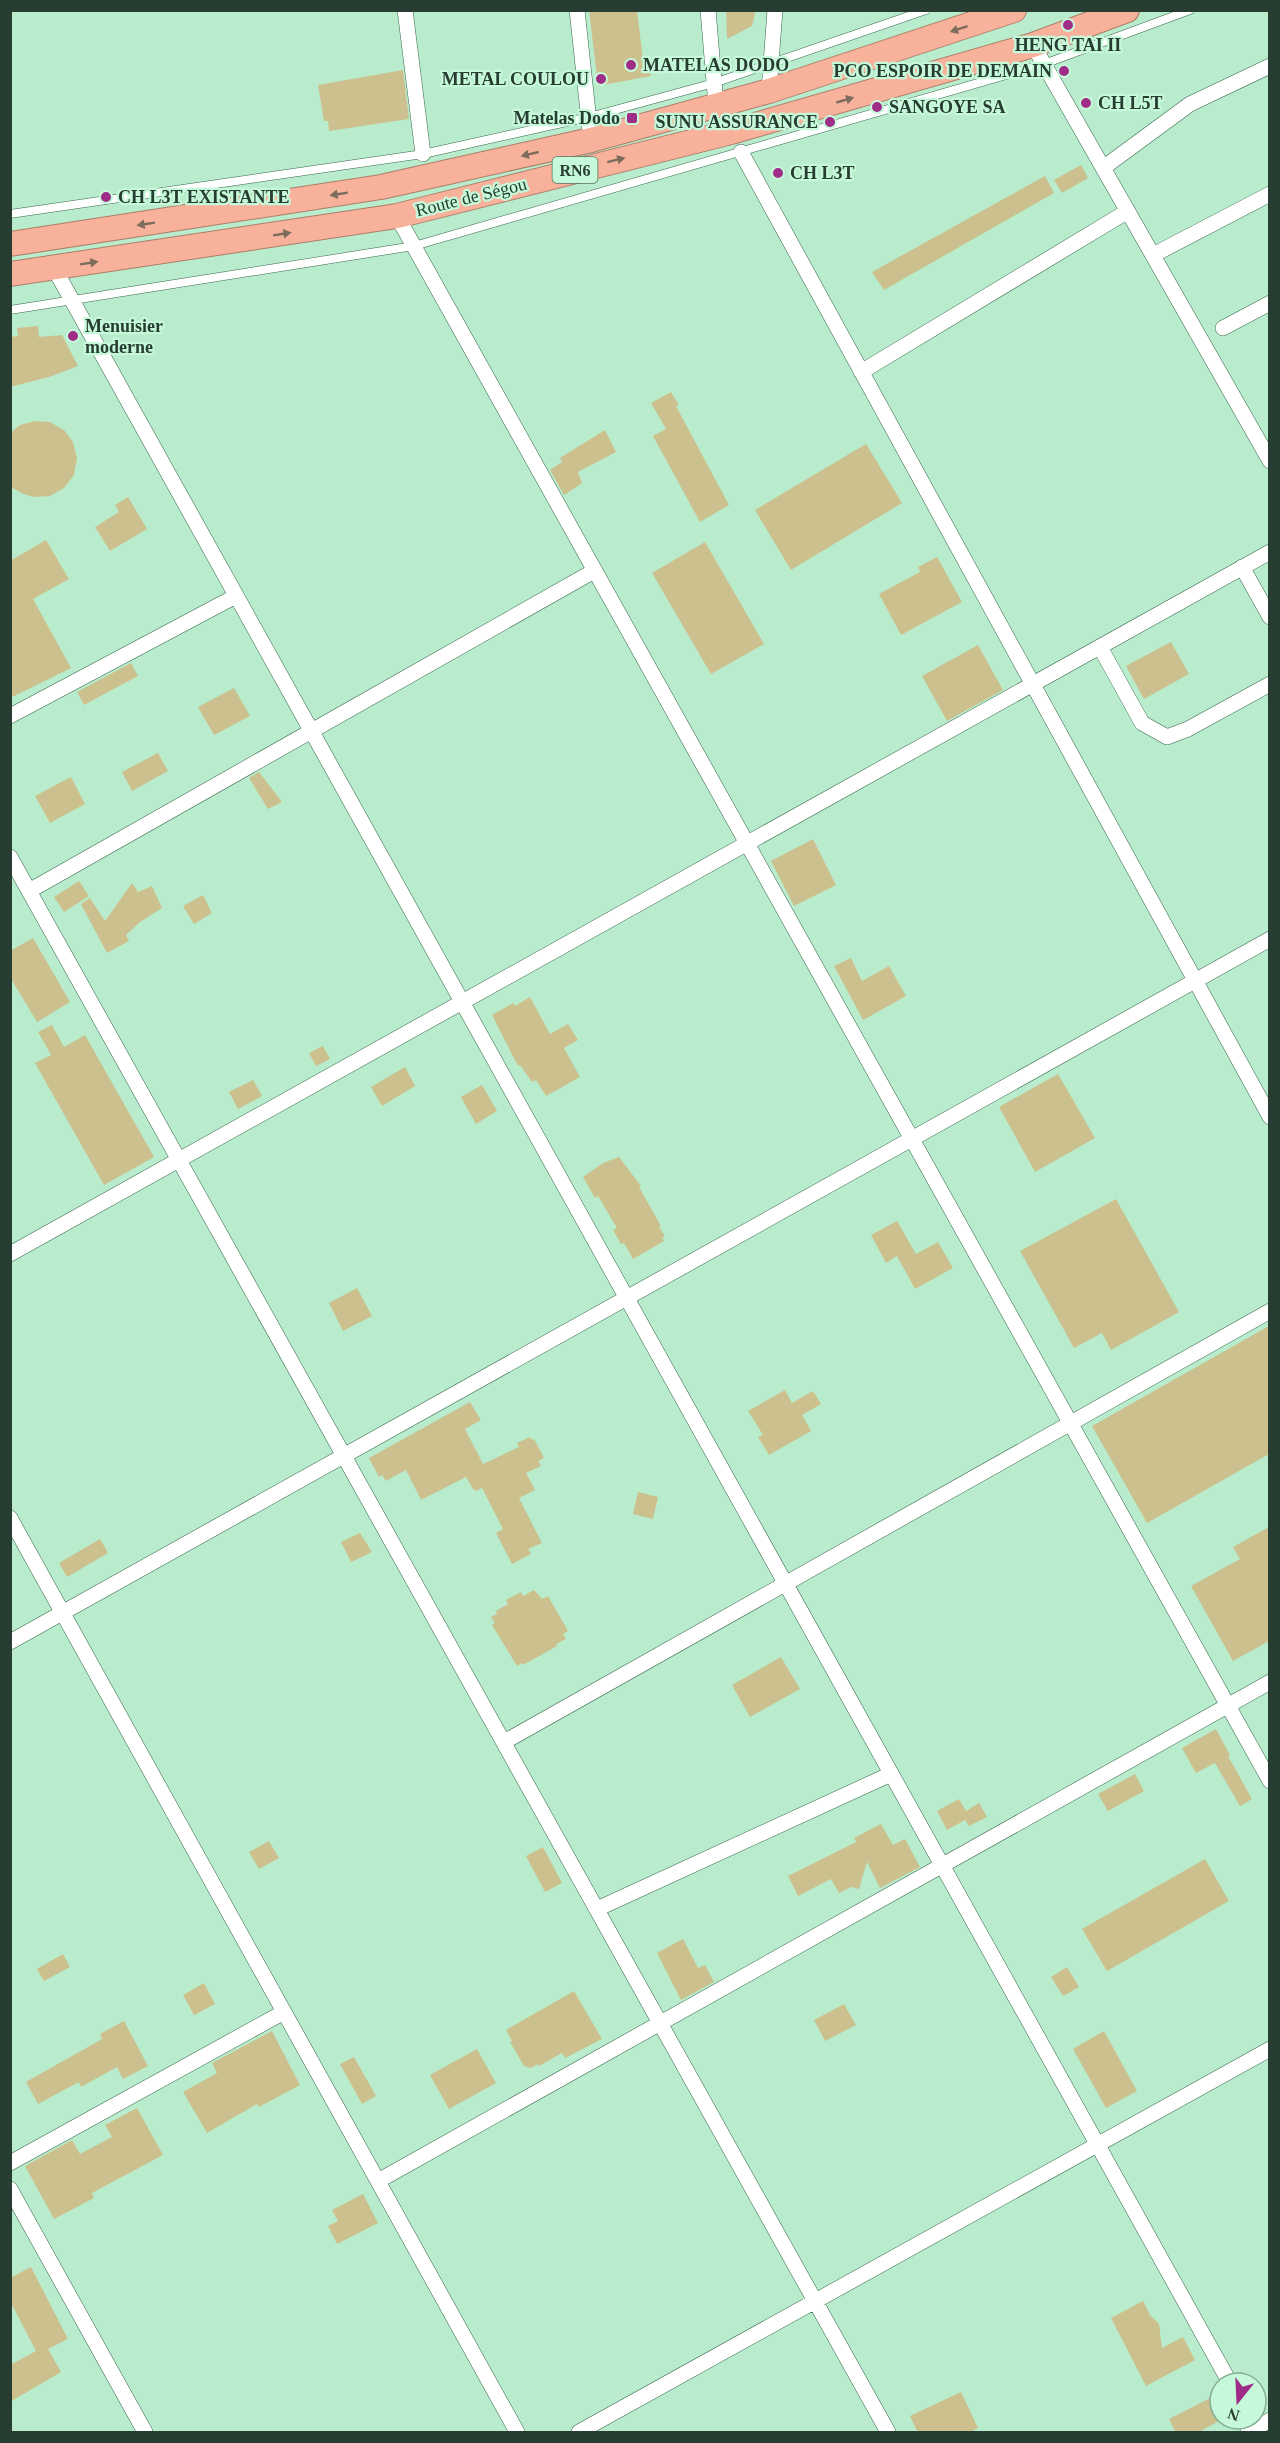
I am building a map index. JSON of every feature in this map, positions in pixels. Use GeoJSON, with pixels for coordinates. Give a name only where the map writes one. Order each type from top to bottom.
{"type":"FeatureCollection","features":[{"type":"Feature","properties":{"kind":"highway","name":"Route de Ségou"},"geometry":{"type":"LineString","coordinates":[[10,274],[397,216],[1039,54],[1127,10]]}},
{"type":"Feature","properties":{"kind":"highway","name":"Route de Ségou"},"geometry":{"type":"LineString","coordinates":[[10,244],[381,187],[715,94],[769,91],[1006,12]]}},
{"type":"Feature","properties":{"kind":"street"},"geometry":{"type":"LineString","coordinates":[[405,10],[423,154]]}},
{"type":"Feature","properties":{"kind":"street"},"geometry":{"type":"LineString","coordinates":[[577,10],[590,129]]}},
{"type":"Feature","properties":{"kind":"street"},"geometry":{"type":"LineString","coordinates":[[708,10],[715,94]]}},
{"type":"Feature","properties":{"kind":"street"},"geometry":{"type":"LineString","coordinates":[[769,91],[775,10]]}},
{"type":"Feature","properties":{"kind":"street"},"geometry":{"type":"LineString","coordinates":[[1039,54],[1269,461]]}},
{"type":"Feature","properties":{"kind":"street"},"geometry":{"type":"LineString","coordinates":[[1103,168],[1190,104],[1269,66]]}},
{"type":"Feature","properties":{"kind":"street"},"geometry":{"type":"LineString","coordinates":[[741,152],[1269,1117]]}},
{"type":"Feature","properties":{"kind":"street"},"geometry":{"type":"LineString","coordinates":[[1153,255],[1269,194]]}},
{"type":"Feature","properties":{"kind":"street"},"geometry":{"type":"LineString","coordinates":[[861,372],[1128,211]]}},
{"type":"Feature","properties":{"kind":"street"},"geometry":{"type":"LineString","coordinates":[[397,216],[1269,1781]]}},
{"type":"Feature","properties":{"kind":"street"},"geometry":{"type":"LineString","coordinates":[[54,268],[1223,2371]]}},
{"type":"Feature","properties":{"kind":"street"},"geometry":{"type":"LineString","coordinates":[[1223,328],[1269,303]]}},
{"type":"Feature","properties":{"kind":"street"},"geometry":{"type":"LineString","coordinates":[[10,1254],[1269,552]]}},
{"type":"Feature","properties":{"kind":"street"},"geometry":{"type":"LineString","coordinates":[[1242,567],[1269,617]]}},
{"type":"Feature","properties":{"kind":"street"},"geometry":{"type":"LineString","coordinates":[[29,891],[594,571]]}},
{"type":"Feature","properties":{"kind":"street"},"geometry":{"type":"LineString","coordinates":[[10,716],[236,596]]}},
{"type":"Feature","properties":{"kind":"street"},"geometry":{"type":"LineString","coordinates":[[1100,647],[1142,723],[1167,737],[1188,729],[1269,684]]}},
{"type":"Feature","properties":{"kind":"street"},"geometry":{"type":"LineString","coordinates":[[10,857],[888,2433]]}},
{"type":"Feature","properties":{"kind":"street"},"geometry":{"type":"LineString","coordinates":[[10,1642],[1269,939]]}},
{"type":"Feature","properties":{"kind":"street"},"geometry":{"type":"LineString","coordinates":[[504,1742],[1269,1311]]}},
{"type":"Feature","properties":{"kind":"street"},"geometry":{"type":"LineString","coordinates":[[10,1518],[517,2433]]}},
{"type":"Feature","properties":{"kind":"street"},"geometry":{"type":"LineString","coordinates":[[378,2181],[1269,1682]]}},
{"type":"Feature","properties":{"kind":"street"},"geometry":{"type":"LineString","coordinates":[[597,1910],[891,1774]]}},
{"type":"Feature","properties":{"kind":"street"},"geometry":{"type":"LineString","coordinates":[[10,2163],[285,2012]]}},
{"type":"Feature","properties":{"kind":"street"},"geometry":{"type":"LineString","coordinates":[[579,2433],[1269,2049]]}},
{"type":"Feature","properties":{"kind":"street"},"geometry":{"type":"LineString","coordinates":[[10,2189],[145,2433]]}},
{"type":"Feature","properties":{"kind":"lane"},"geometry":{"type":"LineString","coordinates":[[715,94],[771,63],[926,10]]}},
{"type":"Feature","properties":{"kind":"lane"},"geometry":{"type":"LineString","coordinates":[[10,310],[414,246],[741,152],[1039,54],[1190,10]]}},
{"type":"Feature","properties":{"kind":"lane"},"geometry":{"type":"LineString","coordinates":[[10,214],[590,129]]}},
{"type":"Feature","properties":{"kind":"building"},"geometry":{"type":"Polygon","coordinates":[[[589,10],[637,10],[643,60],[648,59],[651,76],[598,86],[589,10]]]}},
{"type":"Feature","properties":{"kind":"building"},"geometry":{"type":"Polygon","coordinates":[[[726,10],[756,10],[752,26],[727,39],[726,10]]]}},
{"type":"Feature","properties":{"kind":"building"},"geometry":{"type":"Polygon","coordinates":[[[403,70],[409,119],[329,131],[328,121],[324,121],[318,85],[403,70]]]}},
{"type":"Feature","properties":{"kind":"building"},"geometry":{"type":"Polygon","coordinates":[[[1081,165],[1088,178],[1062,193],[1054,180],[1081,165]]]}},
{"type":"Feature","properties":{"kind":"building"},"geometry":{"type":"Polygon","coordinates":[[[1045,176],[1054,193],[884,290],[872,272],[1045,176]]]}},
{"type":"Feature","properties":{"kind":"building"},"geometry":{"type":"Polygon","coordinates":[[[38,326],[39,337],[62,335],[78,366],[49,377],[10,387],[10,337],[18,336],[17,328],[38,326]]]}},
{"type":"Feature","properties":{"kind":"building"},"geometry":{"type":"Polygon","coordinates":[[[671,392],[679,405],[676,406],[729,505],[700,522],[653,436],[666,429],[651,403],[671,392]]]}},
{"type":"Feature","properties":{"kind":"building"},"geometry":{"type":"Polygon","coordinates":[[[35,421],[50,422],[64,430],[73,442],[77,458],[74,475],[64,488],[50,496],[33,497],[10,486],[10,433],[20,425],[35,421]]]}},
{"type":"Feature","properties":{"kind":"building"},"geometry":{"type":"Polygon","coordinates":[[[605,430],[616,452],[578,472],[582,483],[564,495],[550,470],[562,462],[560,458],[605,430]]]}},
{"type":"Feature","properties":{"kind":"building"},"geometry":{"type":"Polygon","coordinates":[[[866,444],[902,503],[791,570],[755,510],[866,444]]]}},
{"type":"Feature","properties":{"kind":"building"},"geometry":{"type":"Polygon","coordinates":[[[128,497],[147,529],[110,551],[95,527],[119,512],[115,505],[128,497]]]}},
{"type":"Feature","properties":{"kind":"building"},"geometry":{"type":"Polygon","coordinates":[[[46,540],[69,579],[33,599],[71,668],[10,698],[10,561],[46,540]]]}},
{"type":"Feature","properties":{"kind":"building"},"geometry":{"type":"Polygon","coordinates":[[[705,542],[764,644],[711,674],[652,573],[705,542]]]}},
{"type":"Feature","properties":{"kind":"building"},"geometry":{"type":"Polygon","coordinates":[[[937,557],[962,602],[901,635],[879,594],[920,572],[918,567],[937,557]]]}},
{"type":"Feature","properties":{"kind":"building"},"geometry":{"type":"Polygon","coordinates":[[[1171,642],[1189,674],[1144,699],[1126,666],[1171,642]]]}},
{"type":"Feature","properties":{"kind":"building"},"geometry":{"type":"Polygon","coordinates":[[[978,645],[1003,690],[947,721],[922,676],[978,645]]]}},
{"type":"Feature","properties":{"kind":"building"},"geometry":{"type":"Polygon","coordinates":[[[131,663],[138,676],[84,705],[77,692],[131,663]]]}},
{"type":"Feature","properties":{"kind":"building"},"geometry":{"type":"Polygon","coordinates":[[[234,688],[250,716],[214,735],[198,707],[234,688]]]}},
{"type":"Feature","properties":{"kind":"building"},"geometry":{"type":"Polygon","coordinates":[[[158,753],[168,771],[132,791],[122,772],[158,753]]]}},
{"type":"Feature","properties":{"kind":"building"},"geometry":{"type":"Polygon","coordinates":[[[259,772],[282,802],[268,809],[249,778],[259,772]]]}},
{"type":"Feature","properties":{"kind":"building"},"geometry":{"type":"Polygon","coordinates":[[[71,777],[85,804],[50,823],[35,796],[71,777]]]}},
{"type":"Feature","properties":{"kind":"building"},"geometry":{"type":"Polygon","coordinates":[[[813,839],[836,885],[794,906],[771,861],[813,839]]]}},
{"type":"Feature","properties":{"kind":"building"},"geometry":{"type":"Polygon","coordinates":[[[79,881],[89,896],[64,912],[54,897],[79,881]]]}},
{"type":"Feature","properties":{"kind":"building"},"geometry":{"type":"Polygon","coordinates":[[[132,883],[138,892],[152,886],[162,908],[140,922],[126,935],[129,941],[107,953],[81,904],[90,898],[105,921],[132,883]]]}},
{"type":"Feature","properties":{"kind":"building"},"geometry":{"type":"Polygon","coordinates":[[[203,895],[212,913],[194,924],[183,906],[203,895]]]}},
{"type":"Feature","properties":{"kind":"building"},"geometry":{"type":"Polygon","coordinates":[[[33,938],[70,1002],[37,1022],[10,977],[10,951],[33,938]]]}},
{"type":"Feature","properties":{"kind":"building"},"geometry":{"type":"Polygon","coordinates":[[[851,958],[862,981],[889,966],[906,996],[863,1020],[834,966],[851,958]]]}},
{"type":"Feature","properties":{"kind":"building"},"geometry":{"type":"Polygon","coordinates":[[[530,997],[550,1034],[568,1024],[578,1040],[564,1048],[580,1077],[546,1096],[536,1080],[532,1082],[520,1065],[518,1066],[492,1015],[513,1003],[515,1006],[530,997]]]}},
{"type":"Feature","properties":{"kind":"building"},"geometry":{"type":"Polygon","coordinates":[[[52,1025],[64,1047],[85,1035],[154,1157],[104,1185],[35,1063],[51,1055],[38,1032],[52,1025]]]}},
{"type":"Feature","properties":{"kind":"building"},"geometry":{"type":"Polygon","coordinates":[[[323,1046],[330,1059],[316,1066],[309,1053],[323,1046]]]}},
{"type":"Feature","properties":{"kind":"building"},"geometry":{"type":"Polygon","coordinates":[[[405,1067],[415,1086],[382,1106],[371,1087],[405,1067]]]}},
{"type":"Feature","properties":{"kind":"building"},"geometry":{"type":"Polygon","coordinates":[[[1058,1074],[1095,1138],[1035,1172],[999,1107],[1058,1074]]]}},
{"type":"Feature","properties":{"kind":"building"},"geometry":{"type":"Polygon","coordinates":[[[253,1080],[262,1096],[238,1109],[229,1092],[253,1080]]]}},
{"type":"Feature","properties":{"kind":"building"},"geometry":{"type":"Polygon","coordinates":[[[482,1085],[497,1111],[476,1124],[461,1097],[482,1085]]]}},
{"type":"Feature","properties":{"kind":"building"},"geometry":{"type":"Polygon","coordinates":[[[619,1157],[641,1186],[639,1187],[665,1236],[662,1238],[664,1241],[633,1259],[613,1230],[617,1228],[598,1196],[595,1198],[583,1177],[603,1163],[619,1157]]]}},
{"type":"Feature","properties":{"kind":"building"},"geometry":{"type":"Polygon","coordinates":[[[1116,1199],[1179,1312],[1111,1350],[1102,1333],[1074,1348],[1020,1251],[1116,1199]]]}},
{"type":"Feature","properties":{"kind":"building"},"geometry":{"type":"Polygon","coordinates":[[[897,1221],[916,1254],[938,1242],[953,1268],[915,1289],[897,1256],[886,1263],[871,1235],[897,1221]]]}},
{"type":"Feature","properties":{"kind":"building"},"geometry":{"type":"Polygon","coordinates":[[[357,1288],[372,1316],[343,1331],[329,1303],[357,1288]]]}},
{"type":"Feature","properties":{"kind":"building"},"geometry":{"type":"Polygon","coordinates":[[[1269,1326],[1269,1454],[1147,1523],[1092,1426],[1269,1326]]]}},
{"type":"Feature","properties":{"kind":"building"},"geometry":{"type":"Polygon","coordinates":[[[785,1390],[792,1403],[813,1391],[821,1404],[802,1415],[811,1431],[769,1455],[758,1437],[763,1435],[748,1411],[785,1390]]]}},
{"type":"Feature","properties":{"kind":"building"},"geometry":{"type":"Polygon","coordinates":[[[470,1402],[481,1420],[465,1429],[483,1464],[519,1447],[517,1443],[530,1437],[534,1439],[544,1458],[538,1461],[541,1466],[526,1473],[535,1490],[519,1498],[542,1543],[528,1549],[531,1554],[512,1564],[496,1533],[503,1529],[482,1488],[476,1491],[473,1489],[466,1477],[421,1500],[406,1470],[386,1481],[382,1475],[379,1477],[369,1458],[470,1402]]]}},
{"type":"Feature","properties":{"kind":"building"},"geometry":{"type":"Polygon","coordinates":[[[638,1492],[658,1497],[653,1519],[633,1514],[638,1492]]]}},
{"type":"Feature","properties":{"kind":"building"},"geometry":{"type":"Polygon","coordinates":[[[1269,1527],[1269,1641],[1233,1661],[1191,1586],[1240,1559],[1233,1547],[1269,1527]]]}},
{"type":"Feature","properties":{"kind":"building"},"geometry":{"type":"Polygon","coordinates":[[[360,1533],[372,1552],[351,1562],[341,1542],[360,1533]]]}},
{"type":"Feature","properties":{"kind":"building"},"geometry":{"type":"Polygon","coordinates":[[[100,1539],[108,1553],[67,1577],[59,1563],[100,1539]]]}},
{"type":"Feature","properties":{"kind":"building"},"geometry":{"type":"Polygon","coordinates":[[[534,1590],[542,1599],[548,1596],[568,1631],[563,1634],[566,1639],[556,1644],[557,1646],[517,1666],[492,1625],[495,1623],[491,1617],[508,1604],[506,1600],[521,1592],[523,1596],[534,1590]]]}},
{"type":"Feature","properties":{"kind":"building"},"geometry":{"type":"Polygon","coordinates":[[[781,1657],[800,1689],[750,1717],[732,1685],[781,1657]]]}},
{"type":"Feature","properties":{"kind":"building"},"geometry":{"type":"Polygon","coordinates":[[[1216,1729],[1252,1799],[1240,1806],[1215,1763],[1196,1773],[1182,1748],[1216,1729]]]}},
{"type":"Feature","properties":{"kind":"building"},"geometry":{"type":"Polygon","coordinates":[[[1135,1774],[1144,1791],[1108,1811],[1098,1794],[1135,1774]]]}},
{"type":"Feature","properties":{"kind":"building"},"geometry":{"type":"Polygon","coordinates":[[[959,1799],[966,1811],[979,1803],[987,1817],[969,1826],[965,1820],[947,1830],[937,1811],[959,1799]]]}},
{"type":"Feature","properties":{"kind":"building"},"geometry":{"type":"Polygon","coordinates":[[[881,1824],[893,1845],[905,1839],[920,1867],[880,1888],[867,1862],[859,1889],[851,1887],[839,1893],[831,1879],[798,1896],[788,1876],[856,1842],[854,1838],[881,1824]]]}},
{"type":"Feature","properties":{"kind":"building"},"geometry":{"type":"Polygon","coordinates":[[[269,1841],[279,1858],[259,1869],[249,1852],[269,1841]]]}},
{"type":"Feature","properties":{"kind":"building"},"geometry":{"type":"Polygon","coordinates":[[[543,1847],[562,1883],[545,1892],[526,1856],[543,1847]]]}},
{"type":"Feature","properties":{"kind":"building"},"geometry":{"type":"Polygon","coordinates":[[[1205,1859],[1229,1901],[1107,1971],[1082,1929],[1205,1859]]]}},
{"type":"Feature","properties":{"kind":"building"},"geometry":{"type":"Polygon","coordinates":[[[683,1939],[698,1968],[705,1965],[714,1982],[681,2000],[657,1953],[683,1939]]]}},
{"type":"Feature","properties":{"kind":"building"},"geometry":{"type":"Polygon","coordinates":[[[63,1954],[70,1967],[44,1981],[37,1969],[63,1954]]]}},
{"type":"Feature","properties":{"kind":"building"},"geometry":{"type":"Polygon","coordinates":[[[1067,1967],[1079,1987],[1063,1996],[1051,1977],[1067,1967]]]}},
{"type":"Feature","properties":{"kind":"building"},"geometry":{"type":"Polygon","coordinates":[[[204,1983],[215,2004],[194,2015],[183,1995],[204,1983]]]}},
{"type":"Feature","properties":{"kind":"building"},"geometry":{"type":"Polygon","coordinates":[[[574,1991],[602,2039],[565,2058],[562,2053],[539,2066],[538,2064],[531,2068],[524,2066],[506,2030],[574,1991]]]}},
{"type":"Feature","properties":{"kind":"building"},"geometry":{"type":"Polygon","coordinates":[[[844,2004],[856,2025],[825,2041],[814,2020],[844,2004]]]}},
{"type":"Feature","properties":{"kind":"building"},"geometry":{"type":"Polygon","coordinates":[[[124,2021],[148,2066],[123,2079],[117,2067],[81,2087],[79,2082],[38,2104],[26,2082],[102,2039],[100,2034],[124,2021]]]}},
{"type":"Feature","properties":{"kind":"building"},"geometry":{"type":"Polygon","coordinates":[[[272,2031],[300,2085],[259,2107],[257,2104],[207,2133],[183,2092],[217,2073],[212,2063],[272,2031]]]}},
{"type":"Feature","properties":{"kind":"building"},"geometry":{"type":"Polygon","coordinates":[[[1104,2031],[1137,2091],[1106,2108],[1073,2049],[1104,2031]]]}},
{"type":"Feature","properties":{"kind":"building"},"geometry":{"type":"Polygon","coordinates":[[[477,2049],[496,2083],[449,2109],[430,2075],[477,2049]]]}},
{"type":"Feature","properties":{"kind":"building"},"geometry":{"type":"Polygon","coordinates":[[[354,2057],[376,2096],[362,2104],[340,2064],[354,2057]]]}},
{"type":"Feature","properties":{"kind":"building"},"geometry":{"type":"Polygon","coordinates":[[[137,2108],[163,2155],[92,2193],[94,2198],[54,2219],[25,2166],[72,2140],[80,2154],[112,2137],[105,2125],[137,2108]]]}},
{"type":"Feature","properties":{"kind":"building"},"geometry":{"type":"Polygon","coordinates":[[[363,2194],[378,2223],[337,2244],[328,2226],[338,2221],[332,2210],[363,2194]]]}},
{"type":"Feature","properties":{"kind":"building"},"geometry":{"type":"Polygon","coordinates":[[[31,2267],[68,2339],[48,2349],[61,2372],[10,2402],[10,2365],[36,2351],[10,2301],[10,2278],[31,2267]]]}},
{"type":"Feature","properties":{"kind":"building"},"geometry":{"type":"Polygon","coordinates":[[[1143,2301],[1150,2315],[1159,2324],[1162,2348],[1183,2337],[1195,2360],[1146,2386],[1111,2318],[1143,2301]]]}},
{"type":"Feature","properties":{"kind":"building"},"geometry":{"type":"Polygon","coordinates":[[[961,2392],[978,2428],[968,2433],[918,2433],[910,2416],[961,2392]]]}},
{"type":"Feature","properties":{"kind":"building"},"geometry":{"type":"Polygon","coordinates":[[[1208,2399],[1208,2427],[1197,2433],[1176,2433],[1169,2419],[1208,2399]]]}},
{"type":"Feature","properties":{"kind":"place","name":"HENG TAI II"},"geometry":{"type":"Point","coordinates":[1068,25]}},
{"type":"Feature","properties":{"kind":"place","name":"MATELAS DODO"},"geometry":{"type":"Point","coordinates":[631,65]}},
{"type":"Feature","properties":{"kind":"place","name":"PCO ESPOIR DE DEMAIN"},"geometry":{"type":"Point","coordinates":[1064,71]}},
{"type":"Feature","properties":{"kind":"place","name":"METAL COULOU"},"geometry":{"type":"Point","coordinates":[601,79]}},
{"type":"Feature","properties":{"kind":"place","name":"CH L5T"},"geometry":{"type":"Point","coordinates":[1086,103]}},
{"type":"Feature","properties":{"kind":"place","name":"SANGOYE SA"},"geometry":{"type":"Point","coordinates":[877,107]}},
{"type":"Feature","properties":{"kind":"place","name":"Matelas Dodo"},"geometry":{"type":"Point","coordinates":[632,118]}},
{"type":"Feature","properties":{"kind":"place","name":"SUNU ASSURANCE"},"geometry":{"type":"Point","coordinates":[830,122]}},
{"type":"Feature","properties":{"kind":"place","name":"CH L3T"},"geometry":{"type":"Point","coordinates":[778,173]}},
{"type":"Feature","properties":{"kind":"place","name":"CH L3T EXISTANTE"},"geometry":{"type":"Point","coordinates":[106,197]}},
{"type":"Feature","properties":{"kind":"place","name":"Menuisier moderne"},"geometry":{"type":"Point","coordinates":[73,336]}}]}
